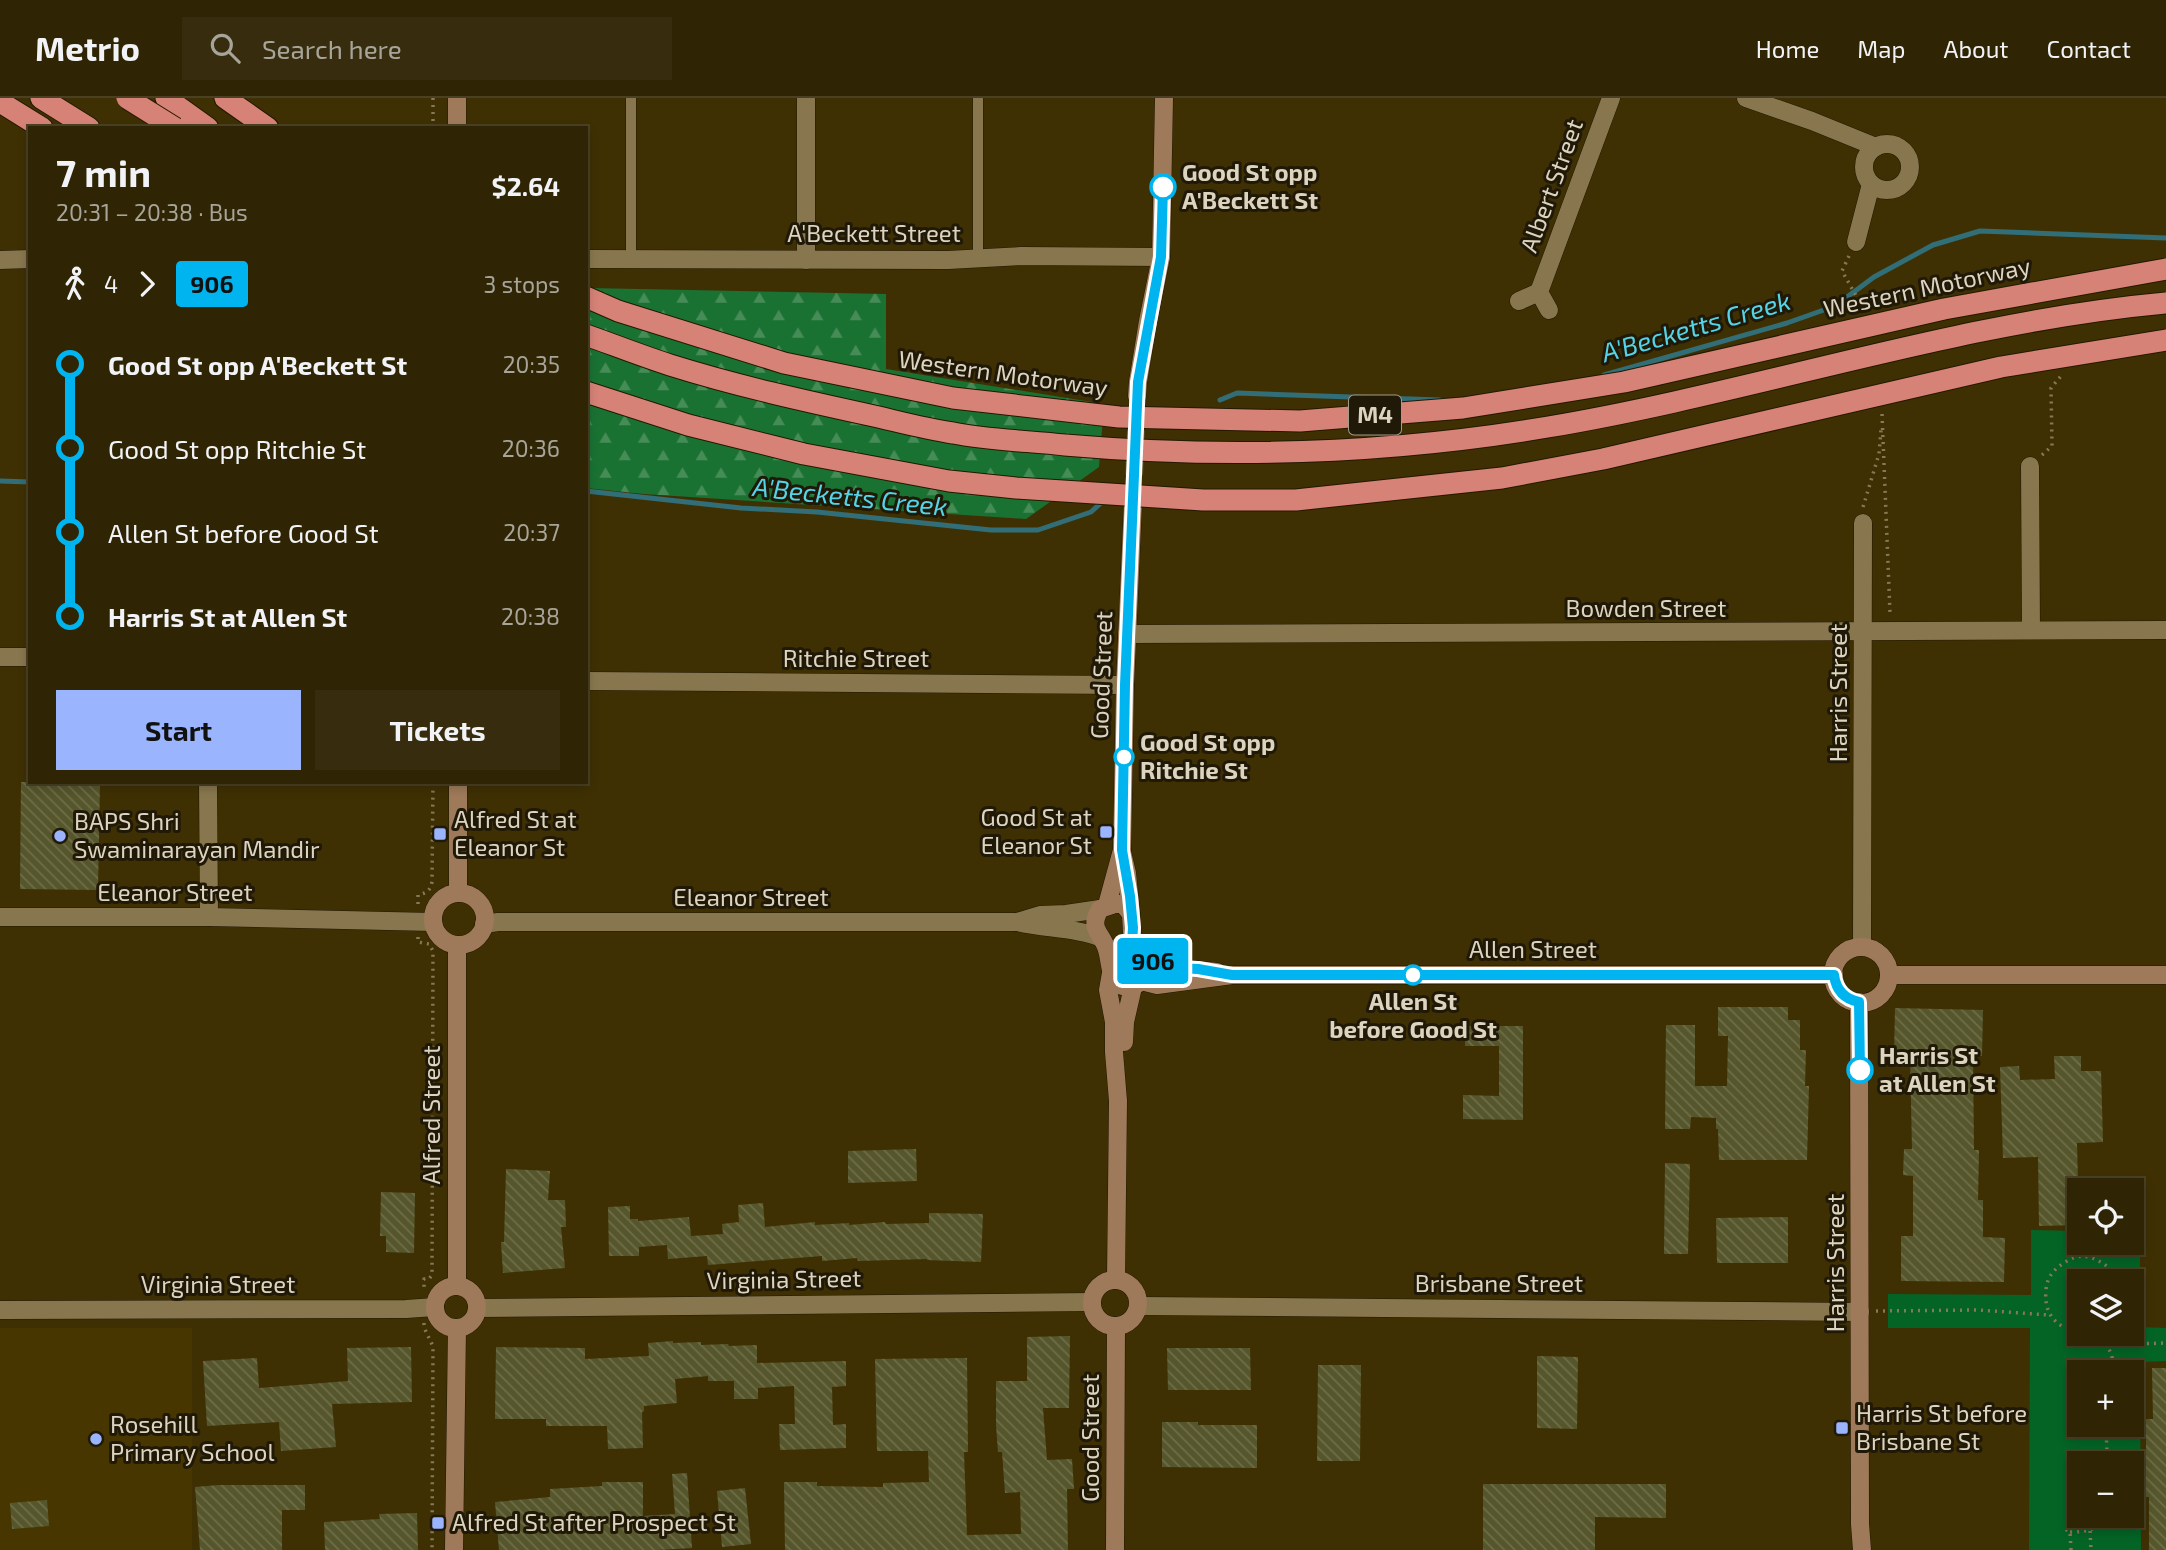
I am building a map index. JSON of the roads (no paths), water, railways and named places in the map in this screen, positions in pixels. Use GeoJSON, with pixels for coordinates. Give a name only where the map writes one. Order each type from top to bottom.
{"type":"FeatureCollection","features":[{"type":"Feature","properties":{"kind":"highway"},"geometry":{"type":"LineString","coordinates":[[41,98],[86,126]]}},
{"type":"Feature","properties":{"kind":"highway"},"geometry":{"type":"LineString","coordinates":[[128,98],[172,126]]}},
{"type":"Feature","properties":{"kind":"highway"},"geometry":{"type":"LineString","coordinates":[[166,98],[205,126]]}},
{"type":"Feature","properties":{"kind":"highway"},"geometry":{"type":"LineString","coordinates":[[225,98],[265,126]]}},
{"type":"Feature","properties":{"kind":"highway"},"geometry":{"type":"LineString","coordinates":[[0,102],[39,126]]}},
{"type":"Feature","properties":{"kind":"highway","name":"Western Motorway"},"geometry":{"type":"LineString","coordinates":[[588,298],[618,311],[784,363],[953,398],[1119,417],[1300,421],[1463,408],[1624,382],[1944,309],[2166,269]]}},
{"type":"Feature","properties":{"kind":"highway","name":"M4"},"geometry":{"type":"LineString","coordinates":[[588,336],[671,365],[790,398],[954,434],[1119,449],[1250,453],[1364,450],[1549,427],[2004,326],[2115,308],[2166,303]]}},
{"type":"Feature","properties":{"kind":"highway"},"geometry":{"type":"LineString","coordinates":[[588,393],[688,425],[804,454],[949,481],[1052,491],[1203,500],[1296,500],[1502,478],[1642,450],[2001,367],[2166,340]]}},
{"type":"Feature","properties":{"kind":"main road"},"geometry":{"type":"LineString","coordinates":[[457,98],[457,126]]}},
{"type":"Feature","properties":{"kind":"main road"},"geometry":{"type":"LineString","coordinates":[[1138,396],[1146,331],[1161,257],[1164,98]]}},
{"type":"Feature","properties":{"kind":"main road","name":"Good Street"},"geometry":{"type":"LineString","coordinates":[[1133,502],[1125,685],[1122,850],[1133,928],[1133,951],[1144,971],[1137,984]]}},
{"type":"Feature","properties":{"kind":"main road"},"geometry":{"type":"LineString","coordinates":[[458,784],[458,893]]}},
{"type":"Feature","properties":{"kind":"main road","name":"Good Street"},"geometry":{"type":"LineString","coordinates":[[1099,937],[1095,922],[1104,907],[1122,850]]}},
{"type":"Feature","properties":{"kind":"main road"},"geometry":{"type":"LineString","coordinates":[[458,893],[466,894],[479,902],[485,916],[477,937],[457,945],[444,940],[433,922],[436,905],[449,895],[458,893]]}},
{"type":"Feature","properties":{"kind":"main road"},"geometry":{"type":"LineString","coordinates":[[1104,907],[1123,904],[1131,914]]}},
{"type":"Feature","properties":{"kind":"main road"},"geometry":{"type":"LineString","coordinates":[[1099,937],[1107,949],[1111,973],[1108,990],[1114,1022],[1118,1101]]}},
{"type":"Feature","properties":{"kind":"main road","name":"Alfred Street"},"geometry":{"type":"LineString","coordinates":[[457,945],[457,1286]]}},
{"type":"Feature","properties":{"kind":"main road"},"geometry":{"type":"LineString","coordinates":[[1862,947],[1880,953],[1886,961],[1889,975],[1882,994],[1875,999],[1859,1002],[1850,1000],[1838,990],[1834,975],[1835,966],[1845,952],[1862,947]]}},
{"type":"Feature","properties":{"kind":"main road","name":"Allen Street"},"geometry":{"type":"LineString","coordinates":[[1138,958],[1176,968],[1232,975]]}},
{"type":"Feature","properties":{"kind":"main road"},"geometry":{"type":"LineString","coordinates":[[1111,973],[1123,987],[1137,984],[1125,1022],[1118,1101],[1116,1280]]}},
{"type":"Feature","properties":{"kind":"main road","name":"Allen Street"},"geometry":{"type":"LineString","coordinates":[[1137,984],[1157,985],[1232,975],[1834,975]]}},
{"type":"Feature","properties":{"kind":"main road"},"geometry":{"type":"LineString","coordinates":[[1889,975],[2166,975]]}},
{"type":"Feature","properties":{"kind":"main road","name":"Harris Street"},"geometry":{"type":"LineString","coordinates":[[1859,1002],[1859,1550]]}},
{"type":"Feature","properties":{"kind":"main road"},"geometry":{"type":"LineString","coordinates":[[1116,1280],[1130,1285],[1135,1291],[1138,1306],[1131,1320],[1116,1326],[1102,1322],[1093,1309],[1092,1302],[1102,1284],[1116,1280]]}},
{"type":"Feature","properties":{"kind":"main road"},"geometry":{"type":"LineString","coordinates":[[457,1286],[472,1293],[477,1308],[469,1323],[457,1328],[450,1327],[439,1319],[435,1307],[436,1300],[444,1290],[457,1286]]}},
{"type":"Feature","properties":{"kind":"main road","name":"Good Street"},"geometry":{"type":"LineString","coordinates":[[1115,1550],[1116,1326]]}},
{"type":"Feature","properties":{"kind":"main road"},"geometry":{"type":"LineString","coordinates":[[454,1550],[457,1328]]}},
{"type":"Feature","properties":{"kind":"street"},"geometry":{"type":"LineString","coordinates":[[806,98],[806,260]]}},
{"type":"Feature","properties":{"kind":"street","name":"Albert Street"},"geometry":{"type":"LineString","coordinates":[[1519,301],[1539,292],[1611,98]]}},
{"type":"Feature","properties":{"kind":"street"},"geometry":{"type":"LineString","coordinates":[[1746,98],[1876,147],[1898,147],[1905,152],[1910,167],[1906,182],[1900,187],[1885,191],[1871,184],[1866,177],[1865,160],[1876,147]]}},
{"type":"Feature","properties":{"kind":"street"},"geometry":{"type":"LineString","coordinates":[[1856,242],[1871,184]]}},
{"type":"Feature","properties":{"kind":"street","name":"A'Beckett Street"},"geometry":{"type":"LineString","coordinates":[[588,259],[948,260],[978,257],[1161,257]]}},
{"type":"Feature","properties":{"kind":"street"},"geometry":{"type":"LineString","coordinates":[[0,260],[28,259]]}},
{"type":"Feature","properties":{"kind":"street","name":"Albert Street"},"geometry":{"type":"LineString","coordinates":[[1539,292],[1549,310]]}},
{"type":"Feature","properties":{"kind":"street"},"geometry":{"type":"LineString","coordinates":[[2030,466],[2031,630]]}},
{"type":"Feature","properties":{"kind":"street","name":"Harris Street"},"geometry":{"type":"LineString","coordinates":[[1862,947],[1863,523]]}},
{"type":"Feature","properties":{"kind":"street","name":"Bowden Street"},"geometry":{"type":"LineString","coordinates":[[1127,635],[2166,630]]}},
{"type":"Feature","properties":{"kind":"street"},"geometry":{"type":"LineString","coordinates":[[0,657],[28,657]]}},
{"type":"Feature","properties":{"kind":"street","name":"Ritchie Street"},"geometry":{"type":"LineString","coordinates":[[588,681],[1125,685]]}},
{"type":"Feature","properties":{"kind":"street"},"geometry":{"type":"LineString","coordinates":[[208,784],[209,917]]}},
{"type":"Feature","properties":{"kind":"street","name":"Eleanor Street"},"geometry":{"type":"LineString","coordinates":[[1017,922],[1040,915],[1066,914],[1104,907]]}},
{"type":"Feature","properties":{"kind":"street","name":"Eleanor Street"},"geometry":{"type":"LineString","coordinates":[[0,917],[209,917],[433,922]]}},
{"type":"Feature","properties":{"kind":"street","name":"Eleanor Street"},"geometry":{"type":"LineString","coordinates":[[484,924],[1017,922],[1041,928],[1081,930],[1099,937]]}},
{"type":"Feature","properties":{"kind":"street","name":"Virginia Street"},"geometry":{"type":"LineString","coordinates":[[477,1308],[1092,1302]]}},
{"type":"Feature","properties":{"kind":"street","name":"Brisbane Street"},"geometry":{"type":"LineString","coordinates":[[1138,1306],[1860,1311]]}},
{"type":"Feature","properties":{"kind":"street","name":"Virginia Street"},"geometry":{"type":"LineString","coordinates":[[0,1310],[435,1307]]}},
{"type":"Feature","properties":{"kind":"lane"},"geometry":{"type":"LineString","coordinates":[[631,98],[631,259]]}},
{"type":"Feature","properties":{"kind":"lane"},"geometry":{"type":"LineString","coordinates":[[978,98],[978,257]]}},
{"type":"Feature","properties":{"kind":"waterway","name":"A'Becketts Creek"},"geometry":{"type":"LineString","coordinates":[[1604,375],[1787,323],[1835,306],[1874,277],[1933,245],[1980,231],[2166,238]]}},
{"type":"Feature","properties":{"kind":"waterway","name":"A'Becketts Creek"},"geometry":{"type":"LineString","coordinates":[[1220,400],[1237,393],[1440,400]]}},
{"type":"Feature","properties":{"kind":"waterway","name":"A'Becketts Creek"},"geometry":{"type":"LineString","coordinates":[[0,481],[28,482]]}},
{"type":"Feature","properties":{"kind":"waterway","name":"A'Becketts Creek"},"geometry":{"type":"LineString","coordinates":[[588,491],[991,530],[1038,530],[1091,512],[1103,501]]}},
{"type":"Feature","properties":{"kind":"tunnel"},"geometry":{"type":"LineString","coordinates":[[1133,502],[1137,407]]}},
{"type":"Feature","properties":{"kind":"place","name":"Good St opp A'Beckett St"},"geometry":{"type":"Point","coordinates":[1163,187]}},
{"type":"Feature","properties":{"kind":"place","name":"Good St opp Ritchie St"},"geometry":{"type":"Point","coordinates":[1124,757]}},
{"type":"Feature","properties":{"kind":"place","name":"Good St at Eleanor St"},"geometry":{"type":"Point","coordinates":[1106,832]}},
{"type":"Feature","properties":{"kind":"place","name":"Alfred St at Eleanor St"},"geometry":{"type":"Point","coordinates":[440,834]}},
{"type":"Feature","properties":{"kind":"place","name":"BAPS Shri Swaminarayan Mandir"},"geometry":{"type":"Point","coordinates":[60,836]}},
{"type":"Feature","properties":{"kind":"place","name":"Allen St before Good St"},"geometry":{"type":"Point","coordinates":[1413,975]}},
{"type":"Feature","properties":{"kind":"place","name":"Harris St at Allen St"},"geometry":{"type":"Point","coordinates":[1860,1070]}},
{"type":"Feature","properties":{"kind":"place","name":"Harris St before Brisbane St"},"geometry":{"type":"Point","coordinates":[1842,1428]}},
{"type":"Feature","properties":{"kind":"place","name":"Rosehill Primary School"},"geometry":{"type":"Point","coordinates":[96,1439]}},
{"type":"Feature","properties":{"kind":"place","name":"Alfred St after Prospect St"},"geometry":{"type":"Point","coordinates":[438,1523]}}]}
